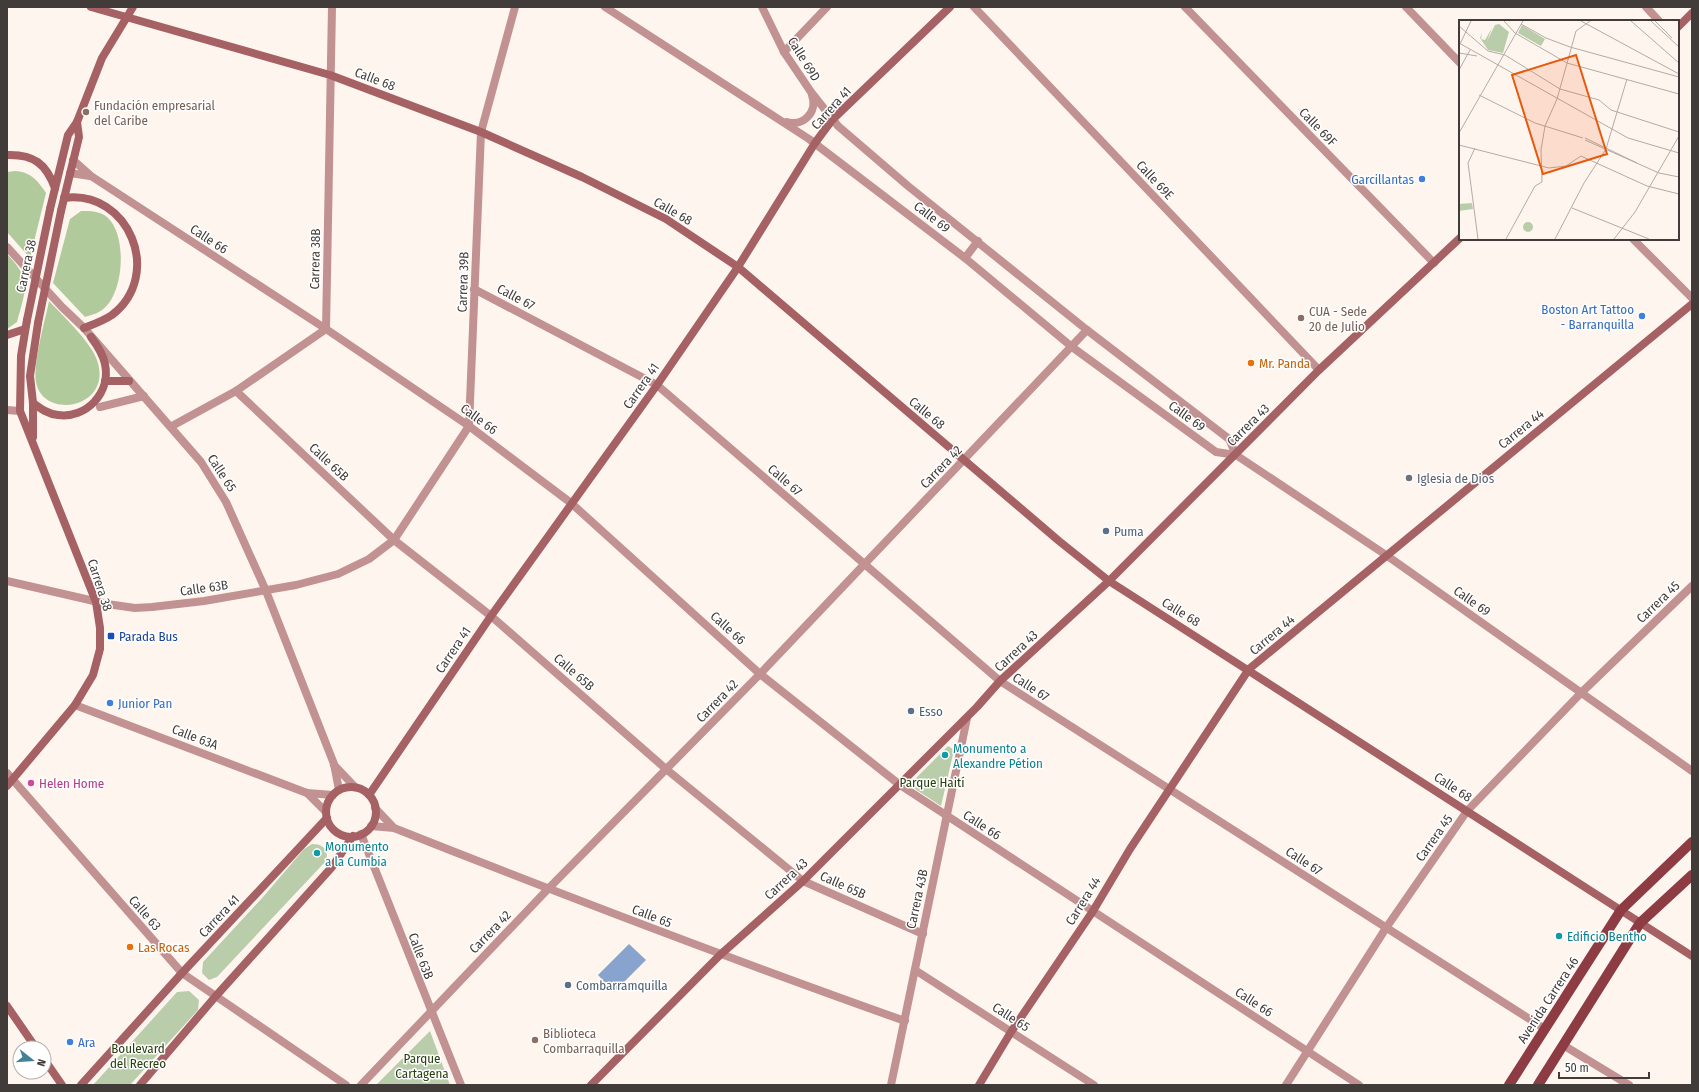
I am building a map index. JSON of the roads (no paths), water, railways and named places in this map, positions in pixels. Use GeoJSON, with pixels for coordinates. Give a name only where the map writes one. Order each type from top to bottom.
{"type":"FeatureCollection","features":[{"type":"Feature","properties":{"kind":"main road","name":"Avenida Carrera 46"},"geometry":{"type":"LineString","coordinates":[[1509,1085],[1621,910],[1692,842]]}},
{"type":"Feature","properties":{"kind":"main road"},"geometry":{"type":"LineString","coordinates":[[1538,1085],[1640,923],[1692,875]]}},
{"type":"Feature","properties":{"kind":"street","name":"Calle 68"},"geometry":{"type":"LineString","coordinates":[[90,7],[330,75],[481,132],[582,177],[666,219],[738,267],[1059,541],[1109,581],[1692,956]]}},
{"type":"Feature","properties":{"kind":"street","name":"Carrera 38"},"geometry":{"type":"LineString","coordinates":[[7,786],[75,705],[93,675],[100,649],[100,628],[96,602],[20,411],[21,356],[25,329],[50,209],[68,135],[77,122],[102,58],[133,7]]}},
{"type":"Feature","properties":{"kind":"street","name":"Carrera 38B"},"geometry":{"type":"LineString","coordinates":[[326,330],[332,7]]}},
{"type":"Feature","properties":{"kind":"street","name":"Carrera 39B"},"geometry":{"type":"LineString","coordinates":[[469,426],[481,132],[515,7]]}},
{"type":"Feature","properties":{"kind":"street","name":"Calle 69"},"geometry":{"type":"LineString","coordinates":[[605,7],[785,121],[965,258],[1072,347],[1216,452],[1236,454],[1386,555],[1692,771]]}},
{"type":"Feature","properties":{"kind":"street","name":"Calle 69D"},"geometry":{"type":"LineString","coordinates":[[762,7],[784,52],[832,120]]}},
{"type":"Feature","properties":{"kind":"street"},"geometry":{"type":"LineString","coordinates":[[784,52],[826,7]]}},
{"type":"Feature","properties":{"kind":"street","name":"Carrera 41"},"geometry":{"type":"LineString","coordinates":[[369,795],[491,616],[656,385],[738,267],[815,143],[832,120],[950,7]]}},
{"type":"Feature","properties":{"kind":"street","name":"Calle 69E"},"geometry":{"type":"LineString","coordinates":[[974,7],[1319,370]]}},
{"type":"Feature","properties":{"kind":"street","name":"Calle 69F"},"geometry":{"type":"LineString","coordinates":[[1185,7],[1434,263]]}},
{"type":"Feature","properties":{"kind":"street"},"geometry":{"type":"LineString","coordinates":[[1406,7],[1459,62]]}},
{"type":"Feature","properties":{"kind":"street"},"geometry":{"type":"LineString","coordinates":[[1646,7],[1659,20]]}},
{"type":"Feature","properties":{"kind":"street"},"geometry":{"type":"LineString","coordinates":[[1679,26],[1692,14]]}},
{"type":"Feature","properties":{"kind":"street"},"geometry":{"type":"LineString","coordinates":[[785,121],[795,123],[808,117],[814,102],[811,92]]}},
{"type":"Feature","properties":{"kind":"street","name":"Calle 69"},"geometry":{"type":"LineString","coordinates":[[832,120],[908,186],[1087,330],[1229,439],[1236,454]]}},
{"type":"Feature","properties":{"kind":"street","name":"Carrera 38"},"geometry":{"type":"LineString","coordinates":[[33,442],[33,403],[30,376],[38,323],[61,211],[79,137],[77,122]]}},
{"type":"Feature","properties":{"kind":"street"},"geometry":{"type":"LineString","coordinates":[[7,155],[24,155],[38,162],[49,173],[55,188]]}},
{"type":"Feature","properties":{"kind":"street","name":"Calle 66"},"geometry":{"type":"LineString","coordinates":[[73,160],[91,176],[469,426],[571,503],[760,674],[900,785],[1358,1085]]}},
{"type":"Feature","properties":{"kind":"street","name":"Calle 66"},"geometry":{"type":"LineString","coordinates":[[70,173],[91,176]]}},
{"type":"Feature","properties":{"kind":"street"},"geometry":{"type":"LineString","coordinates":[[64,198],[77,196],[92,199],[106,206],[118,216],[128,228],[134,243],[137,258],[136,274],[131,289],[123,303],[106,318],[84,328]]}},
{"type":"Feature","properties":{"kind":"street","name":"Carrera 43"},"geometry":{"type":"LineString","coordinates":[[591,1085],[720,955],[803,881],[967,718],[1000,681],[1109,581],[1319,370],[1459,239]]}},
{"type":"Feature","properties":{"kind":"street"},"geometry":{"type":"LineString","coordinates":[[1634,240],[1692,298]]}},
{"type":"Feature","properties":{"kind":"street"},"geometry":{"type":"LineString","coordinates":[[965,258],[978,241]]}},
{"type":"Feature","properties":{"kind":"street","name":"Calle 65"},"geometry":{"type":"LineString","coordinates":[[7,247],[62,307],[84,328],[129,381],[172,426],[202,462],[226,502],[266,592],[334,764],[336,792]]}},
{"type":"Feature","properties":{"kind":"street","name":"Calle 67"},"geometry":{"type":"LineString","coordinates":[[474,289],[656,385],[1000,681],[1545,1029]]}},
{"type":"Feature","properties":{"kind":"street","name":"Carrera 44"},"geometry":{"type":"LineString","coordinates":[[979,1085],[1011,1032],[1093,911],[1130,849],[1249,670],[1386,555],[1692,304]]}},
{"type":"Feature","properties":{"kind":"street"},"geometry":{"type":"LineString","coordinates":[[7,335],[25,329]]}},
{"type":"Feature","properties":{"kind":"street"},"geometry":{"type":"LineString","coordinates":[[172,426],[236,391],[326,330]]}},
{"type":"Feature","properties":{"kind":"street","name":"Carrera 42"},"geometry":{"type":"LineString","coordinates":[[362,1085],[548,889],[760,674],[1087,330]]}},
{"type":"Feature","properties":{"kind":"street"},"geometry":{"type":"LineString","coordinates":[[33,403],[47,413],[68,416],[79,413],[88,408],[96,400],[106,381],[105,365],[100,350],[91,337]]}},
{"type":"Feature","properties":{"kind":"street"},"geometry":{"type":"LineString","coordinates":[[106,381],[129,381]]}},
{"type":"Feature","properties":{"kind":"street","name":"Calle 65B"},"geometry":{"type":"LineString","coordinates":[[236,391],[394,540],[491,616],[666,769],[803,881],[922,934]]}},
{"type":"Feature","properties":{"kind":"street"},"geometry":{"type":"LineString","coordinates":[[100,407],[144,396]]}},
{"type":"Feature","properties":{"kind":"street"},"geometry":{"type":"LineString","coordinates":[[7,410],[20,411]]}},
{"type":"Feature","properties":{"kind":"street"},"geometry":{"type":"LineString","coordinates":[[394,540],[469,426]]}},
{"type":"Feature","properties":{"kind":"street","name":"Calle 63B"},"geometry":{"type":"LineString","coordinates":[[7,582],[96,602],[135,608],[152,607],[266,592],[338,574],[369,559],[394,540]]}},
{"type":"Feature","properties":{"kind":"street","name":"Carrera 45"},"geometry":{"type":"LineString","coordinates":[[1286,1085],[1386,928],[1467,811],[1581,693],[1692,586]]}},
{"type":"Feature","properties":{"kind":"street","name":"Calle 63A"},"geometry":{"type":"LineString","coordinates":[[75,705],[306,793],[336,792]]}},
{"type":"Feature","properties":{"kind":"street","name":"Carrera 43B"},"geometry":{"type":"LineString","coordinates":[[891,1085],[967,718]]}},
{"type":"Feature","properties":{"kind":"street","name":"Calle 65"},"geometry":{"type":"LineString","coordinates":[[334,764],[355,787]]}},
{"type":"Feature","properties":{"kind":"street","name":"Calle 63"},"geometry":{"type":"LineString","coordinates":[[7,773],[182,973],[215,997],[346,1085]]}},
{"type":"Feature","properties":{"kind":"street"},"geometry":{"type":"LineString","coordinates":[[140,1085],[215,997],[339,859],[357,835],[371,826],[375,814],[375,808],[369,795],[355,787],[336,792],[327,806],[326,815],[330,825],[340,834],[357,835]]}},
{"type":"Feature","properties":{"kind":"street","name":"Calle 63A"},"geometry":{"type":"LineString","coordinates":[[306,793],[326,815]]}},
{"type":"Feature","properties":{"kind":"street","name":"Calle 65"},"geometry":{"type":"LineString","coordinates":[[375,808],[394,828]]}},
{"type":"Feature","properties":{"kind":"street","name":"Carrera 41"},"geometry":{"type":"LineString","coordinates":[[81,1085],[326,815]]}},
{"type":"Feature","properties":{"kind":"street","name":"Calle 65"},"geometry":{"type":"LineString","coordinates":[[371,826],[394,828],[720,955],[905,1021]]}},
{"type":"Feature","properties":{"kind":"street","name":"Calle 63B"},"geometry":{"type":"LineString","coordinates":[[357,835],[461,1085]]}},
{"type":"Feature","properties":{"kind":"street","name":"Calle 65"},"geometry":{"type":"LineString","coordinates":[[915,970],[1094,1085]]}},
{"type":"Feature","properties":{"kind":"street"},"geometry":{"type":"LineString","coordinates":[[7,1006],[30,1040]]}},
{"type":"Feature","properties":{"kind":"street"},"geometry":{"type":"LineString","coordinates":[[1563,1045],[1629,1085]]}},
{"type":"Feature","properties":{"kind":"street"},"geometry":{"type":"LineString","coordinates":[[52,1071],[62,1085]]}},
{"type":"Feature","properties":{"kind":"water"},"geometry":{"type":"Polygon","coordinates":[[[629,944],[646,960],[614,992],[598,975],[629,944]]]}},
{"type":"Feature","properties":{"kind":"place","name":"Fundación empresarial del Caribe"},"geometry":{"type":"Point","coordinates":[86,112]}},
{"type":"Feature","properties":{"kind":"place","name":"Garcillantas"},"geometry":{"type":"Point","coordinates":[1422,179]}},
{"type":"Feature","properties":{"kind":"place","name":"Boston Art Tattoo - Barranquilla"},"geometry":{"type":"Point","coordinates":[1642,316]}},
{"type":"Feature","properties":{"kind":"place","name":"CUA - Sede 20 de Julio"},"geometry":{"type":"Point","coordinates":[1301,318]}},
{"type":"Feature","properties":{"kind":"place","name":"Mr. Panda"},"geometry":{"type":"Point","coordinates":[1251,363]}},
{"type":"Feature","properties":{"kind":"place","name":"Iglesia de Dios"},"geometry":{"type":"Point","coordinates":[1409,478]}},
{"type":"Feature","properties":{"kind":"place","name":"Puma"},"geometry":{"type":"Point","coordinates":[1106,531]}},
{"type":"Feature","properties":{"kind":"place","name":"Parada Bus"},"geometry":{"type":"Point","coordinates":[111,636]}},
{"type":"Feature","properties":{"kind":"place","name":"Junior Pan"},"geometry":{"type":"Point","coordinates":[110,703]}},
{"type":"Feature","properties":{"kind":"place","name":"Esso"},"geometry":{"type":"Point","coordinates":[911,711]}},
{"type":"Feature","properties":{"kind":"place","name":"Monumento a Alexandre Pétion"},"geometry":{"type":"Point","coordinates":[945,755]}},
{"type":"Feature","properties":{"kind":"place","name":"Helen Home"},"geometry":{"type":"Point","coordinates":[31,783]}},
{"type":"Feature","properties":{"kind":"place","name":"Monumento a la Cumbia"},"geometry":{"type":"Point","coordinates":[317,853]}},
{"type":"Feature","properties":{"kind":"place","name":"Edificio Bentho"},"geometry":{"type":"Point","coordinates":[1559,936]}},
{"type":"Feature","properties":{"kind":"place","name":"Las Rocas"},"geometry":{"type":"Point","coordinates":[130,947]}},
{"type":"Feature","properties":{"kind":"place","name":"Combarramquilla"},"geometry":{"type":"Point","coordinates":[568,985]}},
{"type":"Feature","properties":{"kind":"place","name":"Biblioteca Combarraquilla"},"geometry":{"type":"Point","coordinates":[535,1040]}},
{"type":"Feature","properties":{"kind":"place","name":"Ara"},"geometry":{"type":"Point","coordinates":[70,1042]}},
{"type":"Feature","properties":{"kind":"park label","name":"Parque Haití"},"geometry":{"type":"Point","coordinates":[932,782]}},
{"type":"Feature","properties":{"kind":"park label","name":"Boulevard del Recreo"},"geometry":{"type":"Point","coordinates":[138,1056]}},
{"type":"Feature","properties":{"kind":"park label","name":"Parque Cartagena"},"geometry":{"type":"Point","coordinates":[422,1066]}}]}
